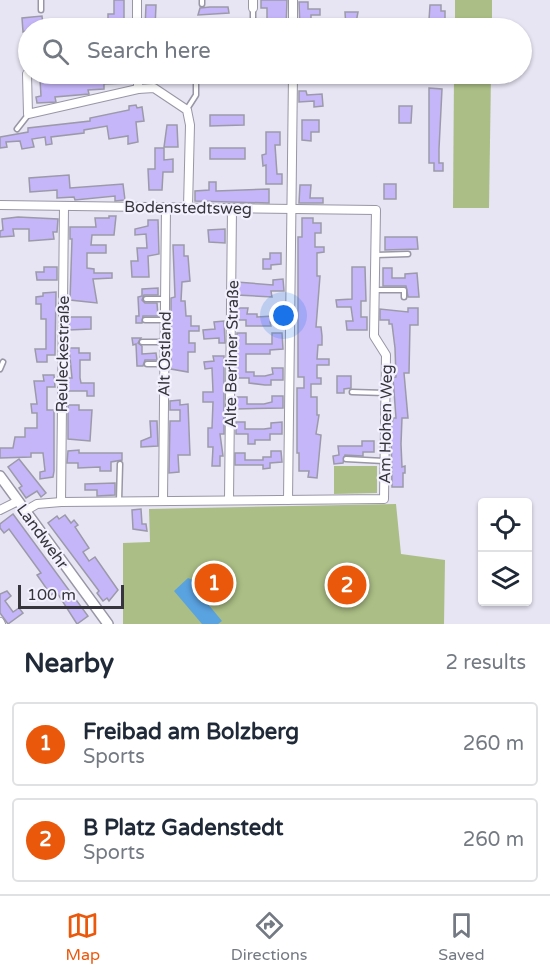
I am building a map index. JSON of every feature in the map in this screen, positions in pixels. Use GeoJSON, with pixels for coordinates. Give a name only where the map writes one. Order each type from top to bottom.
{"type":"FeatureCollection","features":[{"type":"Feature","properties":{"kind":"street"},"geometry":{"type":"LineString","coordinates":[[137,0],[137,18]]}},
{"type":"Feature","properties":{"kind":"street"},"geometry":{"type":"LineString","coordinates":[[293,0],[293,18]]}},
{"type":"Feature","properties":{"kind":"street"},"geometry":{"type":"LineString","coordinates":[[27,84],[28,114],[138,89],[154,88],[187,110],[190,125],[188,207]]}},
{"type":"Feature","properties":{"kind":"street"},"geometry":{"type":"LineString","coordinates":[[138,84],[138,89]]}},
{"type":"Feature","properties":{"kind":"street"},"geometry":{"type":"LineString","coordinates":[[25,511],[37,504],[61,502],[288,500],[293,84]]}},
{"type":"Feature","properties":{"kind":"street","name":"Bodenstedtsweg"},"geometry":{"type":"LineString","coordinates":[[0,205],[376,210]]}},
{"type":"Feature","properties":{"kind":"street","name":"Reuleckestraße"},"geometry":{"type":"LineString","coordinates":[[61,502],[64,206]]}},
{"type":"Feature","properties":{"kind":"street","name":"Alt Ostland"},"geometry":{"type":"LineString","coordinates":[[163,501],[166,207]]}},
{"type":"Feature","properties":{"kind":"street","name":"Alte Berliner Straße"},"geometry":{"type":"LineString","coordinates":[[229,500],[232,208]]}},
{"type":"Feature","properties":{"kind":"street","name":"Am Hohen Weg"},"geometry":{"type":"LineString","coordinates":[[288,500],[384,499],[386,355],[374,336],[376,210]]}},
{"type":"Feature","properties":{"kind":"street","name":"Landwehr"},"geometry":{"type":"LineString","coordinates":[[0,476],[108,624]]}},
{"type":"Feature","properties":{"kind":"street"},"geometry":{"type":"LineString","coordinates":[[0,510],[18,501]]}},
{"type":"Feature","properties":{"kind":"lane"},"geometry":{"type":"LineString","coordinates":[[41,0],[41,10]]}},
{"type":"Feature","properties":{"kind":"lane"},"geometry":{"type":"LineString","coordinates":[[187,110],[196,95],[196,84]]}},
{"type":"Feature","properties":{"kind":"lane"},"geometry":{"type":"LineString","coordinates":[[16,129],[28,114]]}},
{"type":"Feature","properties":{"kind":"lane"},"geometry":{"type":"LineString","coordinates":[[375,255],[408,254]]}},
{"type":"Feature","properties":{"kind":"lane"},"geometry":{"type":"LineString","coordinates":[[375,290],[404,290],[404,297]]}},
{"type":"Feature","properties":{"kind":"lane"},"geometry":{"type":"LineString","coordinates":[[146,299],[165,299]]}},
{"type":"Feature","properties":{"kind":"lane"},"geometry":{"type":"LineString","coordinates":[[145,320],[165,320]]}},
{"type":"Feature","properties":{"kind":"lane"},"geometry":{"type":"LineString","coordinates":[[142,342],[164,342]]}},
{"type":"Feature","properties":{"kind":"lane"},"geometry":{"type":"LineString","coordinates":[[0,369],[3,367],[3,362]]}},
{"type":"Feature","properties":{"kind":"lane"},"geometry":{"type":"LineString","coordinates":[[147,364],[164,364]]}},
{"type":"Feature","properties":{"kind":"lane"},"geometry":{"type":"LineString","coordinates":[[352,392],[385,393]]}},
{"type":"Feature","properties":{"kind":"lane"},"geometry":{"type":"LineString","coordinates":[[346,459],[385,461]]}},
{"type":"Feature","properties":{"kind":"lane"},"geometry":{"type":"LineString","coordinates":[[119,502],[120,464]]}},
{"type":"Feature","properties":{"kind":"green space"},"geometry":{"type":"Polygon","coordinates":[[[455,0],[492,0],[492,18],[455,18],[455,0]]]}},
{"type":"Feature","properties":{"kind":"green space"},"geometry":{"type":"Polygon","coordinates":[[[454,84],[491,84],[489,208],[453,208],[454,84]]]}},
{"type":"Feature","properties":{"kind":"green space"},"geometry":{"type":"Polygon","coordinates":[[[334,466],[377,466],[377,493],[334,494],[334,466]]]}},
{"type":"Feature","properties":{"kind":"green space"},"geometry":{"type":"Polygon","coordinates":[[[396,504],[401,554],[445,560],[444,624],[123,624],[123,543],[150,542],[149,509],[396,504]]]}},
{"type":"Feature","properties":{"kind":"water"},"geometry":{"type":"Polygon","coordinates":[[[188,578],[209,586],[203,598],[222,621],[218,624],[202,624],[174,591],[188,578]]]}},
{"type":"Feature","properties":{"kind":"building"},"geometry":{"type":"Polygon","coordinates":[[[114,0],[124,0],[124,18],[108,18],[108,14],[114,14],[114,0]]]}},
{"type":"Feature","properties":{"kind":"building"},"geometry":{"type":"Polygon","coordinates":[[[261,0],[287,0],[286,18],[267,18],[267,8],[261,8],[261,0]]]}},
{"type":"Feature","properties":{"kind":"building"},"geometry":{"type":"Polygon","coordinates":[[[299,2],[308,2],[308,9],[320,9],[320,15],[300,18],[299,2]]]}},
{"type":"Feature","properties":{"kind":"building"},"geometry":{"type":"Polygon","coordinates":[[[146,5],[156,5],[155,18],[145,18],[146,5]]]}},
{"type":"Feature","properties":{"kind":"building"},"geometry":{"type":"Polygon","coordinates":[[[430,5],[441,5],[441,11],[445,11],[445,18],[429,18],[430,5]]]}},
{"type":"Feature","properties":{"kind":"building"},"geometry":{"type":"Polygon","coordinates":[[[228,7],[229,13],[198,15],[200,8],[228,7]]]}},
{"type":"Feature","properties":{"kind":"building"},"geometry":{"type":"Polygon","coordinates":[[[345,12],[358,12],[357,18],[345,18],[345,12]]]}},
{"type":"Feature","properties":{"kind":"building"},"geometry":{"type":"Polygon","coordinates":[[[40,84],[104,84],[104,89],[88,90],[89,94],[55,97],[56,102],[37,103],[36,97],[41,96],[40,84]]]}},
{"type":"Feature","properties":{"kind":"building"},"geometry":{"type":"Polygon","coordinates":[[[429,88],[442,89],[439,163],[443,163],[443,171],[434,171],[434,163],[429,163],[429,88]]]}},
{"type":"Feature","properties":{"kind":"building"},"geometry":{"type":"Polygon","coordinates":[[[299,91],[306,91],[307,95],[322,94],[323,106],[314,107],[314,101],[299,102],[299,91]]]}},
{"type":"Feature","properties":{"kind":"building"},"geometry":{"type":"Polygon","coordinates":[[[136,105],[137,108],[142,107],[144,121],[136,122],[138,142],[128,144],[128,136],[109,139],[107,126],[84,130],[84,133],[51,137],[52,144],[46,145],[45,137],[32,139],[34,147],[22,149],[20,141],[6,142],[7,147],[0,148],[0,137],[28,132],[28,128],[90,121],[90,118],[129,110],[129,106],[136,105]]]}},
{"type":"Feature","properties":{"kind":"building"},"geometry":{"type":"Polygon","coordinates":[[[399,106],[412,106],[411,123],[399,123],[399,106]]]}},
{"type":"Feature","properties":{"kind":"building"},"geometry":{"type":"Polygon","coordinates":[[[210,115],[244,115],[244,125],[210,126],[210,115]]]}},
{"type":"Feature","properties":{"kind":"building"},"geometry":{"type":"Polygon","coordinates":[[[302,120],[319,120],[319,132],[311,132],[311,141],[302,140],[302,120]]]}},
{"type":"Feature","properties":{"kind":"building"},"geometry":{"type":"Polygon","coordinates":[[[167,125],[177,125],[178,147],[164,147],[167,125]]]}},
{"type":"Feature","properties":{"kind":"building"},"geometry":{"type":"Polygon","coordinates":[[[266,132],[280,132],[280,145],[275,145],[277,174],[282,174],[282,184],[266,184],[266,165],[263,166],[262,155],[266,154],[266,132]]]}},
{"type":"Feature","properties":{"kind":"building"},"geometry":{"type":"Polygon","coordinates":[[[155,148],[164,148],[164,160],[173,159],[173,172],[163,172],[162,190],[149,190],[148,169],[155,169],[155,148]]]}},
{"type":"Feature","properties":{"kind":"building"},"geometry":{"type":"Polygon","coordinates":[[[210,148],[245,148],[245,159],[210,159],[210,148]]]}},
{"type":"Feature","properties":{"kind":"building"},"geometry":{"type":"Polygon","coordinates":[[[69,175],[70,188],[123,184],[125,200],[115,201],[115,196],[75,200],[74,197],[57,198],[57,190],[30,192],[29,178],[69,175]]]}},
{"type":"Feature","properties":{"kind":"building"},"geometry":{"type":"Polygon","coordinates":[[[209,182],[216,182],[216,191],[269,189],[269,203],[195,201],[195,191],[209,190],[209,182]]]}},
{"type":"Feature","properties":{"kind":"building"},"geometry":{"type":"Polygon","coordinates":[[[384,184],[396,184],[396,199],[384,199],[384,184]]]}},
{"type":"Feature","properties":{"kind":"building"},"geometry":{"type":"Polygon","coordinates":[[[300,185],[311,185],[310,198],[323,198],[323,203],[299,203],[300,185]]]}},
{"type":"Feature","properties":{"kind":"building"},"geometry":{"type":"Polygon","coordinates":[[[109,216],[116,216],[114,235],[92,235],[91,245],[106,245],[106,253],[87,253],[87,268],[94,269],[94,273],[112,273],[112,278],[93,279],[97,303],[70,300],[72,239],[70,239],[70,227],[96,227],[95,218],[109,218],[109,216]]]}},
{"type":"Feature","properties":{"kind":"building"},"geometry":{"type":"Polygon","coordinates":[[[18,217],[58,219],[57,232],[53,232],[54,239],[29,241],[29,229],[13,229],[14,236],[0,237],[0,231],[3,230],[2,219],[18,217]]]}},
{"type":"Feature","properties":{"kind":"building"},"geometry":{"type":"Polygon","coordinates":[[[302,218],[313,218],[313,223],[321,223],[321,233],[315,233],[315,247],[324,247],[324,252],[317,253],[317,276],[320,276],[316,327],[321,327],[322,345],[318,345],[317,359],[329,359],[329,365],[317,365],[317,378],[321,378],[321,384],[311,384],[311,397],[317,397],[317,415],[319,415],[316,434],[321,435],[317,478],[308,477],[309,471],[299,471],[299,453],[297,453],[297,388],[304,388],[304,377],[298,377],[298,237],[302,237],[302,218]]]}},
{"type":"Feature","properties":{"kind":"building"},"geometry":{"type":"Polygon","coordinates":[[[148,220],[158,220],[159,254],[148,256],[149,277],[132,277],[131,261],[138,261],[137,248],[147,248],[146,234],[135,235],[135,229],[148,226],[148,220]]]}},
{"type":"Feature","properties":{"kind":"building"},"geometry":{"type":"Polygon","coordinates":[[[225,229],[225,243],[209,242],[208,230],[225,229]]]}},
{"type":"Feature","properties":{"kind":"building"},"geometry":{"type":"Polygon","coordinates":[[[385,237],[417,237],[418,249],[385,250],[385,237]]]}},
{"type":"Feature","properties":{"kind":"building"},"geometry":{"type":"Polygon","coordinates":[[[173,245],[184,245],[184,256],[188,256],[190,281],[182,282],[181,301],[185,301],[186,316],[191,316],[191,326],[199,326],[199,331],[189,331],[189,343],[195,343],[195,352],[188,352],[188,372],[171,369],[171,298],[175,297],[173,245]]]}},
{"type":"Feature","properties":{"kind":"building"},"geometry":{"type":"Polygon","coordinates":[[[270,253],[281,253],[281,264],[271,265],[271,269],[263,269],[263,259],[270,259],[270,253]]]}},
{"type":"Feature","properties":{"kind":"building"},"geometry":{"type":"Polygon","coordinates":[[[44,267],[57,267],[57,280],[37,280],[36,272],[44,272],[44,267]]]}},
{"type":"Feature","properties":{"kind":"building"},"geometry":{"type":"Polygon","coordinates":[[[352,267],[365,267],[366,301],[361,301],[361,317],[367,317],[367,330],[347,330],[346,321],[353,321],[351,307],[337,307],[336,300],[352,299],[352,267]]]}},
{"type":"Feature","properties":{"kind":"building"},"geometry":{"type":"Polygon","coordinates":[[[383,268],[392,268],[392,278],[405,278],[405,274],[417,273],[419,297],[408,297],[406,286],[383,286],[383,268]]]}},
{"type":"Feature","properties":{"kind":"building"},"geometry":{"type":"Polygon","coordinates":[[[283,279],[284,291],[271,291],[272,297],[237,295],[237,282],[273,285],[273,280],[283,279]]]}},
{"type":"Feature","properties":{"kind":"building"},"geometry":{"type":"Polygon","coordinates":[[[158,288],[158,295],[144,295],[142,300],[145,303],[157,303],[158,316],[143,316],[142,323],[136,323],[136,316],[139,316],[138,297],[142,296],[142,289],[158,288]]]}},
{"type":"Feature","properties":{"kind":"building"},"geometry":{"type":"Polygon","coordinates":[[[56,292],[55,355],[47,355],[47,362],[37,362],[35,349],[46,349],[46,319],[41,319],[41,304],[36,304],[36,297],[43,296],[43,293],[56,292]]]}},
{"type":"Feature","properties":{"kind":"building"},"geometry":{"type":"Polygon","coordinates":[[[237,308],[248,308],[247,314],[257,314],[257,317],[273,316],[272,311],[283,310],[283,322],[270,322],[271,326],[246,326],[246,320],[237,320],[237,308]]]}},
{"type":"Feature","properties":{"kind":"building"},"geometry":{"type":"Polygon","coordinates":[[[408,308],[418,308],[418,325],[410,325],[409,373],[404,373],[408,418],[402,418],[401,444],[402,467],[405,466],[405,473],[403,473],[403,487],[392,487],[391,429],[393,418],[396,418],[393,378],[396,377],[395,348],[392,324],[389,324],[389,320],[380,320],[380,309],[408,312],[408,308]]]}},
{"type":"Feature","properties":{"kind":"building"},"geometry":{"type":"Polygon","coordinates":[[[69,317],[91,317],[91,329],[69,330],[69,317]]]}},
{"type":"Feature","properties":{"kind":"building"},"geometry":{"type":"Polygon","coordinates":[[[224,321],[225,343],[219,343],[219,338],[204,339],[203,330],[215,329],[214,322],[224,321]]]}},
{"type":"Feature","properties":{"kind":"building"},"geometry":{"type":"Polygon","coordinates":[[[237,333],[246,333],[246,344],[272,344],[272,333],[282,333],[283,349],[270,350],[270,354],[246,354],[246,372],[254,372],[254,376],[265,376],[273,374],[272,368],[283,368],[283,380],[271,380],[271,385],[265,385],[249,383],[249,378],[236,378],[237,333]]]}},
{"type":"Feature","properties":{"kind":"building"},"geometry":{"type":"Polygon","coordinates":[[[132,338],[141,338],[138,343],[142,346],[142,354],[156,353],[157,360],[145,360],[143,366],[137,366],[136,344],[133,345],[132,338]]]}},
{"type":"Feature","properties":{"kind":"building"},"geometry":{"type":"Polygon","coordinates":[[[69,348],[79,348],[79,353],[90,353],[90,360],[80,360],[80,378],[81,383],[94,383],[94,396],[87,396],[87,391],[68,391],[68,378],[72,378],[69,348]]]}},
{"type":"Feature","properties":{"kind":"building"},"geometry":{"type":"Polygon","coordinates":[[[213,356],[224,356],[224,434],[220,434],[223,456],[220,456],[220,466],[212,466],[213,447],[208,447],[208,428],[212,428],[213,402],[203,402],[203,392],[213,392],[212,368],[205,369],[204,362],[214,361],[213,356]]]}},
{"type":"Feature","properties":{"kind":"building"},"geometry":{"type":"Polygon","coordinates":[[[43,375],[54,375],[55,387],[47,387],[47,410],[54,410],[54,471],[53,477],[40,479],[40,472],[45,471],[43,453],[31,453],[31,457],[0,458],[0,448],[13,448],[15,437],[25,437],[25,428],[37,428],[37,413],[32,413],[31,404],[37,404],[34,381],[44,381],[43,375]]]}},
{"type":"Feature","properties":{"kind":"building"},"geometry":{"type":"Polygon","coordinates":[[[337,376],[351,376],[351,388],[344,389],[344,393],[337,393],[337,376]]]}},
{"type":"Feature","properties":{"kind":"building"},"geometry":{"type":"Polygon","coordinates":[[[272,396],[283,396],[283,408],[236,409],[236,397],[247,397],[247,404],[264,404],[272,402],[272,396]]]}},
{"type":"Feature","properties":{"kind":"building"},"geometry":{"type":"Polygon","coordinates":[[[180,400],[180,405],[188,404],[190,455],[178,455],[179,472],[169,473],[170,421],[180,421],[180,410],[170,410],[170,401],[180,400]]]}},
{"type":"Feature","properties":{"kind":"building"},"geometry":{"type":"Polygon","coordinates":[[[68,405],[79,405],[79,410],[92,410],[90,441],[68,439],[68,405]]]}},
{"type":"Feature","properties":{"kind":"building"},"geometry":{"type":"Polygon","coordinates":[[[150,421],[157,421],[158,446],[141,447],[141,441],[151,437],[150,421]]]}},
{"type":"Feature","properties":{"kind":"building"},"geometry":{"type":"Polygon","coordinates":[[[236,422],[245,422],[245,429],[264,429],[271,428],[271,423],[282,422],[282,434],[270,434],[270,440],[255,440],[255,444],[248,444],[248,434],[236,434],[236,422]]]}},
{"type":"Feature","properties":{"kind":"building"},"geometry":{"type":"Polygon","coordinates":[[[362,441],[374,441],[374,452],[363,452],[363,456],[345,455],[343,463],[334,464],[333,456],[339,455],[338,446],[362,446],[362,441]]]}},
{"type":"Feature","properties":{"kind":"building"},"geometry":{"type":"Polygon","coordinates":[[[79,450],[79,453],[122,453],[122,460],[111,462],[111,471],[100,471],[100,467],[78,468],[78,463],[67,463],[68,451],[79,450]]]}},
{"type":"Feature","properties":{"kind":"building"},"geometry":{"type":"Polygon","coordinates":[[[271,451],[281,451],[282,462],[270,463],[270,468],[263,469],[263,465],[235,465],[235,453],[245,453],[245,460],[263,460],[263,457],[271,457],[271,451]]]}},
{"type":"Feature","properties":{"kind":"building"},"geometry":{"type":"Polygon","coordinates":[[[19,459],[46,493],[41,497],[37,491],[26,498],[19,488],[22,486],[8,467],[19,459]]]}},
{"type":"Feature","properties":{"kind":"building"},"geometry":{"type":"Polygon","coordinates":[[[115,483],[115,495],[97,496],[97,490],[85,490],[85,484],[115,483]]]}},
{"type":"Feature","properties":{"kind":"building"},"geometry":{"type":"Polygon","coordinates":[[[141,509],[142,524],[146,524],[147,531],[133,529],[132,510],[141,509]]]}},
{"type":"Feature","properties":{"kind":"building"},"geometry":{"type":"Polygon","coordinates":[[[13,514],[88,616],[77,624],[56,591],[51,595],[37,575],[41,573],[9,529],[4,533],[0,528],[0,524],[13,514]]]}},
{"type":"Feature","properties":{"kind":"building"},"geometry":{"type":"Polygon","coordinates":[[[65,515],[71,523],[74,520],[78,525],[75,527],[89,548],[83,552],[89,561],[95,557],[118,590],[109,601],[107,598],[103,601],[97,593],[99,591],[48,523],[57,516],[59,519],[65,515]]]}},
{"type":"Feature","properties":{"kind":"building"},"geometry":{"type":"Polygon","coordinates":[[[7,591],[11,596],[5,601],[13,612],[19,608],[23,613],[8,624],[0,613],[0,594],[7,591]]]}},
{"type":"Feature","properties":{"kind":"place","name":"Freibad am Bolzberg"},"geometry":{"type":"Point","coordinates":[214,583]}},
{"type":"Feature","properties":{"kind":"place","name":"B Platz Gadenstedt"},"geometry":{"type":"Point","coordinates":[347,585]}}]}
